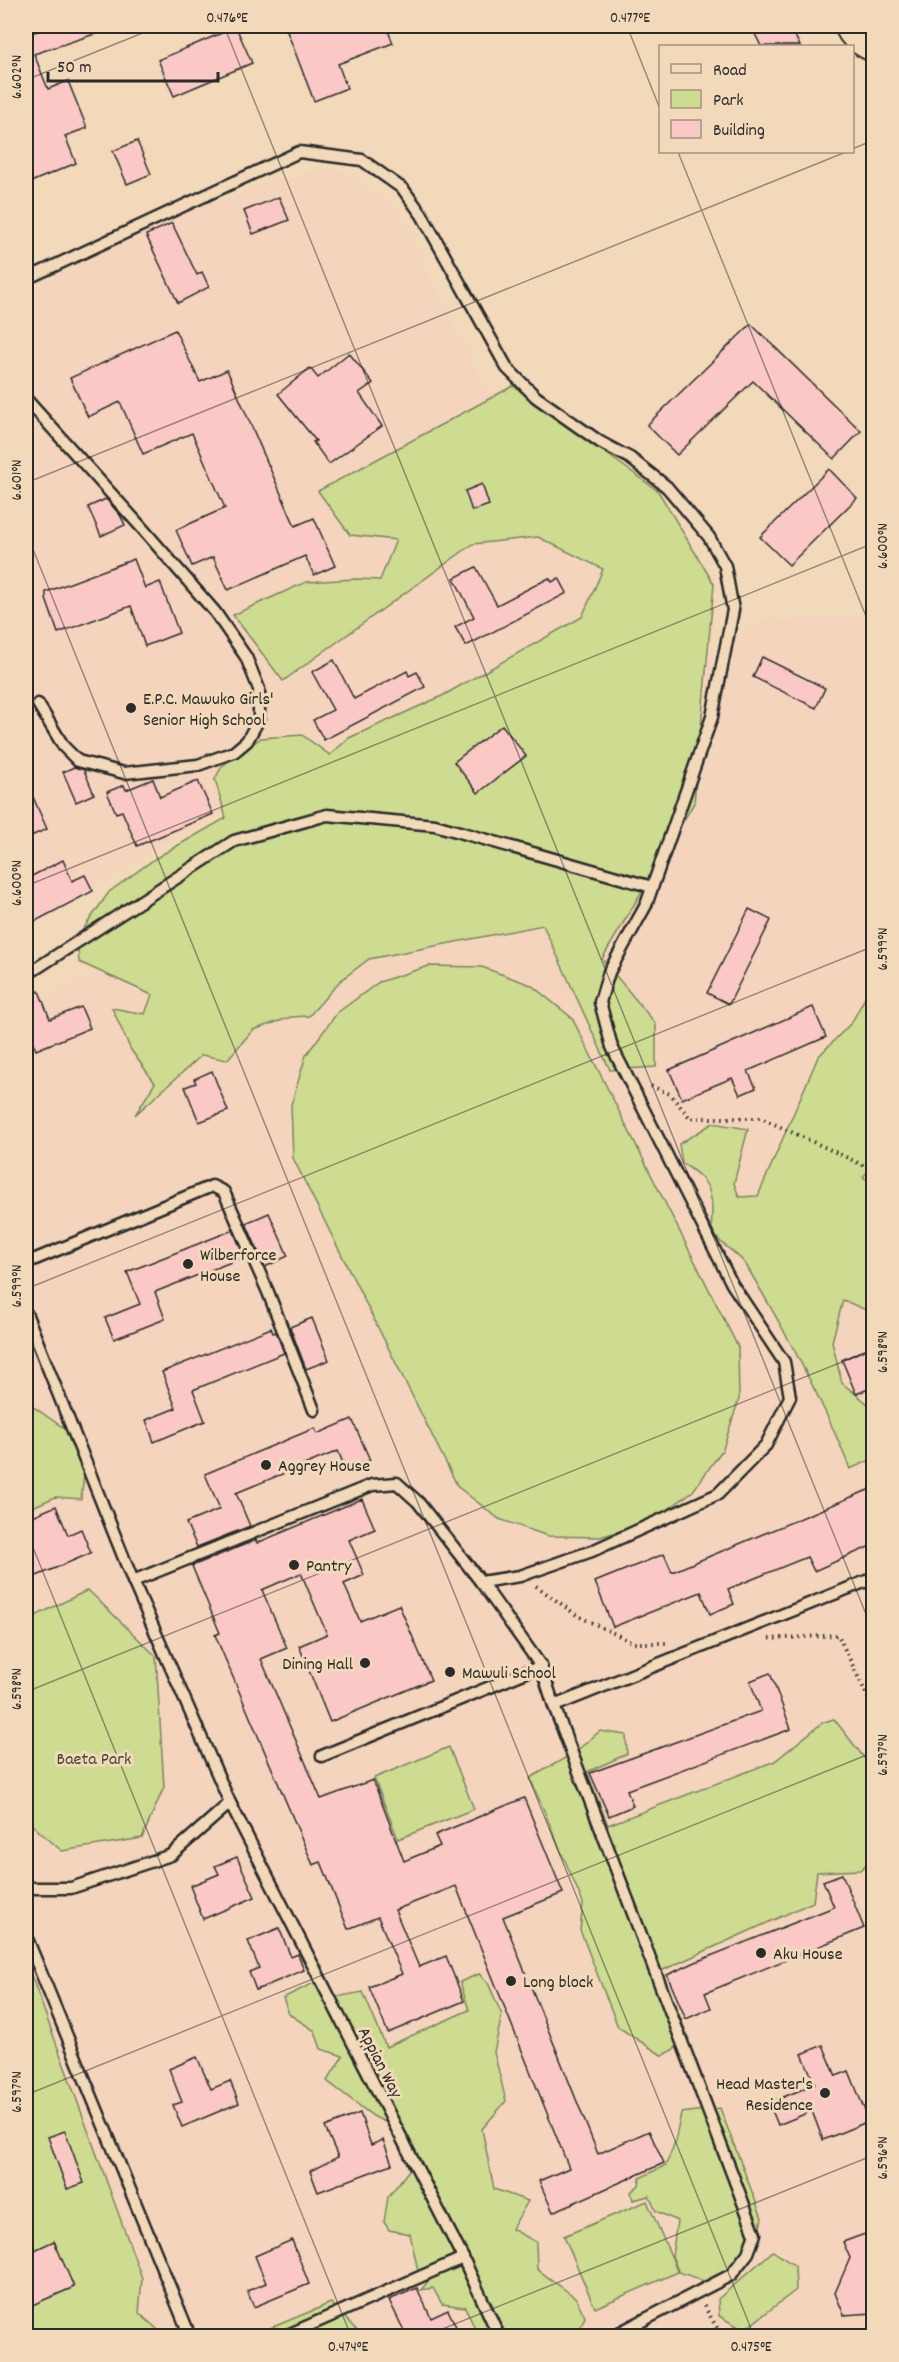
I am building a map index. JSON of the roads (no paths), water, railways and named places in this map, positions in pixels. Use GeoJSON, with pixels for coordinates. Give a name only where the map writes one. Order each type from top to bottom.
{"type":"FeatureCollection","features":[{"type":"Feature","properties":{"kind":"street"},"geometry":{"type":"LineString","coordinates":[[844,26],[847,34],[861,47],[873,52]]}},
{"type":"Feature","properties":{"kind":"lane"},"geometry":{"type":"LineString","coordinates":[[26,279],[299,152],[362,160],[403,189],[422,215],[507,368],[536,397],[600,442],[630,458],[667,487],[710,537],[725,566],[733,610],[712,717],[646,905],[609,972],[600,1002],[612,1047],[732,1284],[784,1362],[790,1397],[766,1445],[718,1494],[592,1551],[520,1576],[481,1582]]}},
{"type":"Feature","properties":{"kind":"lane"},"geometry":{"type":"LineString","coordinates":[[26,399],[135,519],[214,612],[246,657],[259,689],[259,719],[248,741],[234,752],[198,765],[124,773],[78,761],[64,747],[38,704]]}},
{"type":"Feature","properties":{"kind":"lane"},"geometry":{"type":"LineString","coordinates":[[26,975],[234,841],[327,815],[435,825],[652,887]]}},
{"type":"Feature","properties":{"kind":"lane"},"geometry":{"type":"LineString","coordinates":[[26,1263],[212,1186],[224,1192],[268,1292],[314,1410]]}},
{"type":"Feature","properties":{"kind":"lane","name":"Appian Way"},"geometry":{"type":"LineString","coordinates":[[26,1312],[133,1581],[230,1803],[463,2259],[499,2337]]}},
{"type":"Feature","properties":{"kind":"lane"},"geometry":{"type":"LineString","coordinates":[[133,1581],[372,1485],[397,1483],[418,1502],[481,1582],[542,1666],[554,1706],[755,2234],[748,2253],[731,2275],[613,2337]]}},
{"type":"Feature","properties":{"kind":"lane"},"geometry":{"type":"LineString","coordinates":[[554,1706],[873,1578]]}},
{"type":"Feature","properties":{"kind":"lane"},"geometry":{"type":"LineString","coordinates":[[322,1756],[542,1666]]}},
{"type":"Feature","properties":{"kind":"lane"},"geometry":{"type":"LineString","coordinates":[[26,1887],[71,1888],[171,1855],[230,1803]]}},
{"type":"Feature","properties":{"kind":"lane"},"geometry":{"type":"LineString","coordinates":[[26,1936],[190,2337]]}},
{"type":"Feature","properties":{"kind":"lane"},"geometry":{"type":"LineString","coordinates":[[285,2337],[463,2259]]}},
{"type":"Feature","properties":{"kind":"place","name":"E.P.C. Mawuko Girls' Senior High School"},"geometry":{"type":"Point","coordinates":[131,708]}},
{"type":"Feature","properties":{"kind":"place","name":"Wilberforce House"},"geometry":{"type":"Point","coordinates":[188,1264]}},
{"type":"Feature","properties":{"kind":"place","name":"Aggrey House"},"geometry":{"type":"Point","coordinates":[266,1465]}},
{"type":"Feature","properties":{"kind":"place","name":"Pantry"},"geometry":{"type":"Point","coordinates":[294,1565]}},
{"type":"Feature","properties":{"kind":"place","name":"Dining Hall"},"geometry":{"type":"Point","coordinates":[365,1663]}},
{"type":"Feature","properties":{"kind":"place","name":"Mawuli School"},"geometry":{"type":"Point","coordinates":[450,1672]}},
{"type":"Feature","properties":{"kind":"place","name":"Aku House"},"geometry":{"type":"Point","coordinates":[761,1953]}},
{"type":"Feature","properties":{"kind":"place","name":"Long block"},"geometry":{"type":"Point","coordinates":[511,1981]}},
{"type":"Feature","properties":{"kind":"place","name":"Head Master's Residence"},"geometry":{"type":"Point","coordinates":[825,2093]}},
{"type":"Feature","properties":{"kind":"park label","name":"Baeta Park"},"geometry":{"type":"Point","coordinates":[94,1758]}}]}
